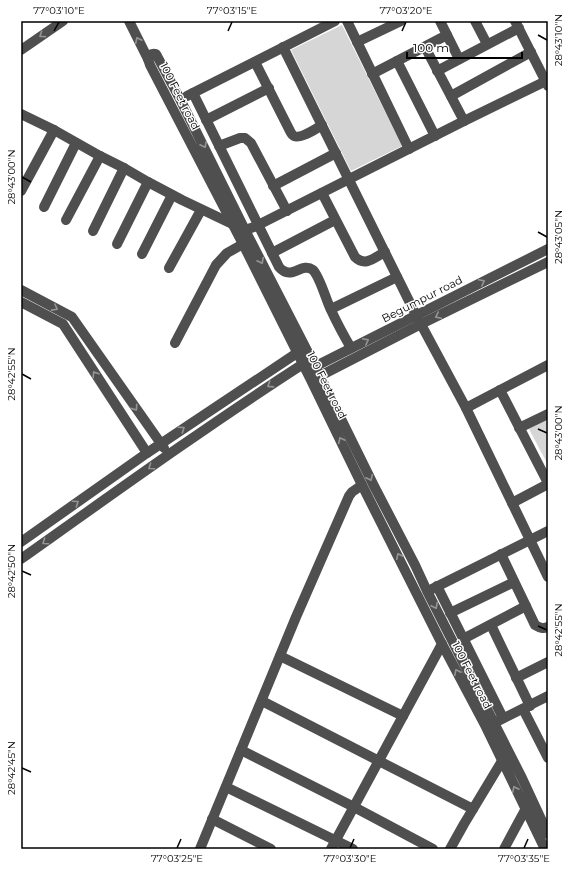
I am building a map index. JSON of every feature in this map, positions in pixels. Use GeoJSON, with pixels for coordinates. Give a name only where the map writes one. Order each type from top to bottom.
{"type":"FeatureCollection","features":[{"type":"Feature","properties":{"kind":"street"},"geometry":{"type":"LineString","coordinates":[[21,50],[63,21]]}},
{"type":"Feature","properties":{"kind":"street"},"geometry":{"type":"LineString","coordinates":[[129,21],[148,59]]}},
{"type":"Feature","properties":{"kind":"street"},"geometry":{"type":"LineString","coordinates":[[180,99],[335,21]]}},
{"type":"Feature","properties":{"kind":"street"},"geometry":{"type":"LineString","coordinates":[[347,21],[409,149]]}},
{"type":"Feature","properties":{"kind":"street"},"geometry":{"type":"LineString","coordinates":[[357,42],[401,21]]}},
{"type":"Feature","properties":{"kind":"street"},"geometry":{"type":"LineString","coordinates":[[440,21],[459,59]]}},
{"type":"Feature","properties":{"kind":"street"},"geometry":{"type":"LineString","coordinates":[[475,21],[487,44]]}},
{"type":"Feature","properties":{"kind":"street"},"geometry":{"type":"LineString","coordinates":[[21,114],[54,130],[172,195],[245,230],[287,211],[464,121],[547,82],[517,24],[487,44],[437,71]]}},
{"type":"Feature","properties":{"kind":"street"},"geometry":{"type":"LineString","coordinates":[[372,74],[447,35]]}},
{"type":"Feature","properties":{"kind":"street"},"geometry":{"type":"LineString","coordinates":[[283,47],[397,277],[466,408],[548,577]]}},
{"type":"Feature","properties":{"kind":"street"},"geometry":{"type":"LineString","coordinates":[[424,47],[464,121]]}},
{"type":"Feature","properties":{"kind":"street"},"geometry":{"type":"LineString","coordinates":[[451,96],[531,52]]}},
{"type":"Feature","properties":{"kind":"street","name":"100 Feet road"},"geometry":{"type":"LineString","coordinates":[[545,849],[502,762],[490,725],[415,565],[311,371],[297,353],[148,59],[150,54],[156,54],[245,230],[311,371],[362,485],[442,644],[490,725],[522,778],[548,834]]}},
{"type":"Feature","properties":{"kind":"street"},"geometry":{"type":"LineString","coordinates":[[397,61],[435,136]]}},
{"type":"Feature","properties":{"kind":"street"},"geometry":{"type":"LineString","coordinates":[[255,62],[293,135],[296,137],[305,135],[322,125]]}},
{"type":"Feature","properties":{"kind":"street"},"geometry":{"type":"LineString","coordinates":[[206,120],[269,88]]}},
{"type":"Feature","properties":{"kind":"street"},"geometry":{"type":"LineString","coordinates":[[193,93],[279,267],[283,272],[287,273],[302,268],[311,269],[315,273],[351,348]]}},
{"type":"Feature","properties":{"kind":"street"},"geometry":{"type":"LineString","coordinates":[[21,191],[54,130]]}},
{"type":"Feature","properties":{"kind":"street"},"geometry":{"type":"LineString","coordinates":[[219,146],[240,138],[245,138],[248,140],[287,211]]}},
{"type":"Feature","properties":{"kind":"street"},"geometry":{"type":"LineString","coordinates":[[44,207],[76,143]]}},
{"type":"Feature","properties":{"kind":"street"},"geometry":{"type":"LineString","coordinates":[[273,186],[336,154]]}},
{"type":"Feature","properties":{"kind":"street"},"geometry":{"type":"LineString","coordinates":[[66,220],[100,156]]}},
{"type":"Feature","properties":{"kind":"street"},"geometry":{"type":"LineString","coordinates":[[93,231],[124,168]]}},
{"type":"Feature","properties":{"kind":"street"},"geometry":{"type":"LineString","coordinates":[[117,244],[148,182]]}},
{"type":"Feature","properties":{"kind":"street"},"geometry":{"type":"LineString","coordinates":[[322,193],[355,257],[359,261],[370,261],[385,252]]}},
{"type":"Feature","properties":{"kind":"street"},"geometry":{"type":"LineString","coordinates":[[142,254],[172,195]]}},
{"type":"Feature","properties":{"kind":"street"},"geometry":{"type":"LineString","coordinates":[[169,268],[201,210]]}},
{"type":"Feature","properties":{"kind":"street"},"geometry":{"type":"LineString","coordinates":[[272,253],[336,220]]}},
{"type":"Feature","properties":{"kind":"street"},"geometry":{"type":"LineString","coordinates":[[175,343],[216,265],[227,253],[243,244]]}},
{"type":"Feature","properties":{"kind":"street","name":"Begumpur road"},"geometry":{"type":"LineString","coordinates":[[311,371],[351,348],[419,320],[548,249]]}},
{"type":"Feature","properties":{"kind":"street","name":"Begumpur road"},"geometry":{"type":"LineString","coordinates":[[311,371],[419,320],[548,262]]}},
{"type":"Feature","properties":{"kind":"street"},"geometry":{"type":"LineString","coordinates":[[331,309],[397,277]]}},
{"type":"Feature","properties":{"kind":"street"},"geometry":{"type":"LineString","coordinates":[[21,290],[72,317],[168,455]]}},
{"type":"Feature","properties":{"kind":"street"},"geometry":{"type":"LineString","coordinates":[[21,302],[62,324],[147,453]]}},
{"type":"Feature","properties":{"kind":"street"},"geometry":{"type":"LineString","coordinates":[[21,542],[160,444],[297,353]]}},
{"type":"Feature","properties":{"kind":"street"},"geometry":{"type":"LineString","coordinates":[[466,408],[548,365]]}},
{"type":"Feature","properties":{"kind":"street"},"geometry":{"type":"LineString","coordinates":[[21,559],[267,387],[311,371]]}},
{"type":"Feature","properties":{"kind":"street"},"geometry":{"type":"LineString","coordinates":[[500,390],[548,484],[512,503]]}},
{"type":"Feature","properties":{"kind":"street"},"geometry":{"type":"LineString","coordinates":[[519,428],[548,414]]}},
{"type":"Feature","properties":{"kind":"street"},"geometry":{"type":"LineString","coordinates":[[200,849],[280,656],[349,496],[362,485]]}},
{"type":"Feature","properties":{"kind":"street"},"geometry":{"type":"LineString","coordinates":[[427,591],[548,531]]}},
{"type":"Feature","properties":{"kind":"street"},"geometry":{"type":"LineString","coordinates":[[501,554],[536,625],[539,628],[548,627]]}},
{"type":"Feature","properties":{"kind":"street"},"geometry":{"type":"LineString","coordinates":[[450,613],[514,582]]}},
{"type":"Feature","properties":{"kind":"street"},"geometry":{"type":"LineString","coordinates":[[437,586],[503,718]]}},
{"type":"Feature","properties":{"kind":"street"},"geometry":{"type":"LineString","coordinates":[[463,639],[526,606]]}},
{"type":"Feature","properties":{"kind":"street"},"geometry":{"type":"LineString","coordinates":[[491,625],[516,678],[526,707],[548,758]]}},
{"type":"Feature","properties":{"kind":"street"},"geometry":{"type":"LineString","coordinates":[[333,845],[442,644]]}},
{"type":"Feature","properties":{"kind":"street"},"geometry":{"type":"LineString","coordinates":[[280,656],[403,716]]}},
{"type":"Feature","properties":{"kind":"street"},"geometry":{"type":"LineString","coordinates":[[516,678],[548,662]]}},
{"type":"Feature","properties":{"kind":"street"},"geometry":{"type":"LineString","coordinates":[[490,725],[548,696]]}},
{"type":"Feature","properties":{"kind":"street"},"geometry":{"type":"LineString","coordinates":[[262,701],[473,809]]}},
{"type":"Feature","properties":{"kind":"street"},"geometry":{"type":"LineString","coordinates":[[241,750],[433,849]]}},
{"type":"Feature","properties":{"kind":"street"},"geometry":{"type":"LineString","coordinates":[[450,849],[502,762]]}},
{"type":"Feature","properties":{"kind":"street"},"geometry":{"type":"LineString","coordinates":[[226,787],[333,845],[353,849]]}},
{"type":"Feature","properties":{"kind":"street"},"geometry":{"type":"LineString","coordinates":[[504,849],[526,810]]}},
{"type":"Feature","properties":{"kind":"street"},"geometry":{"type":"LineString","coordinates":[[212,819],[271,849]]}},
{"type":"Feature","properties":{"kind":"shaded area"},"geometry":{"type":"Polygon","coordinates":[[[342,25],[402,146],[351,171],[291,50],[342,25]]]}},
{"type":"Feature","properties":{"kind":"shaded area"},"geometry":{"type":"Polygon","coordinates":[[[548,419],[548,465],[529,429],[548,419]]]}}]}
